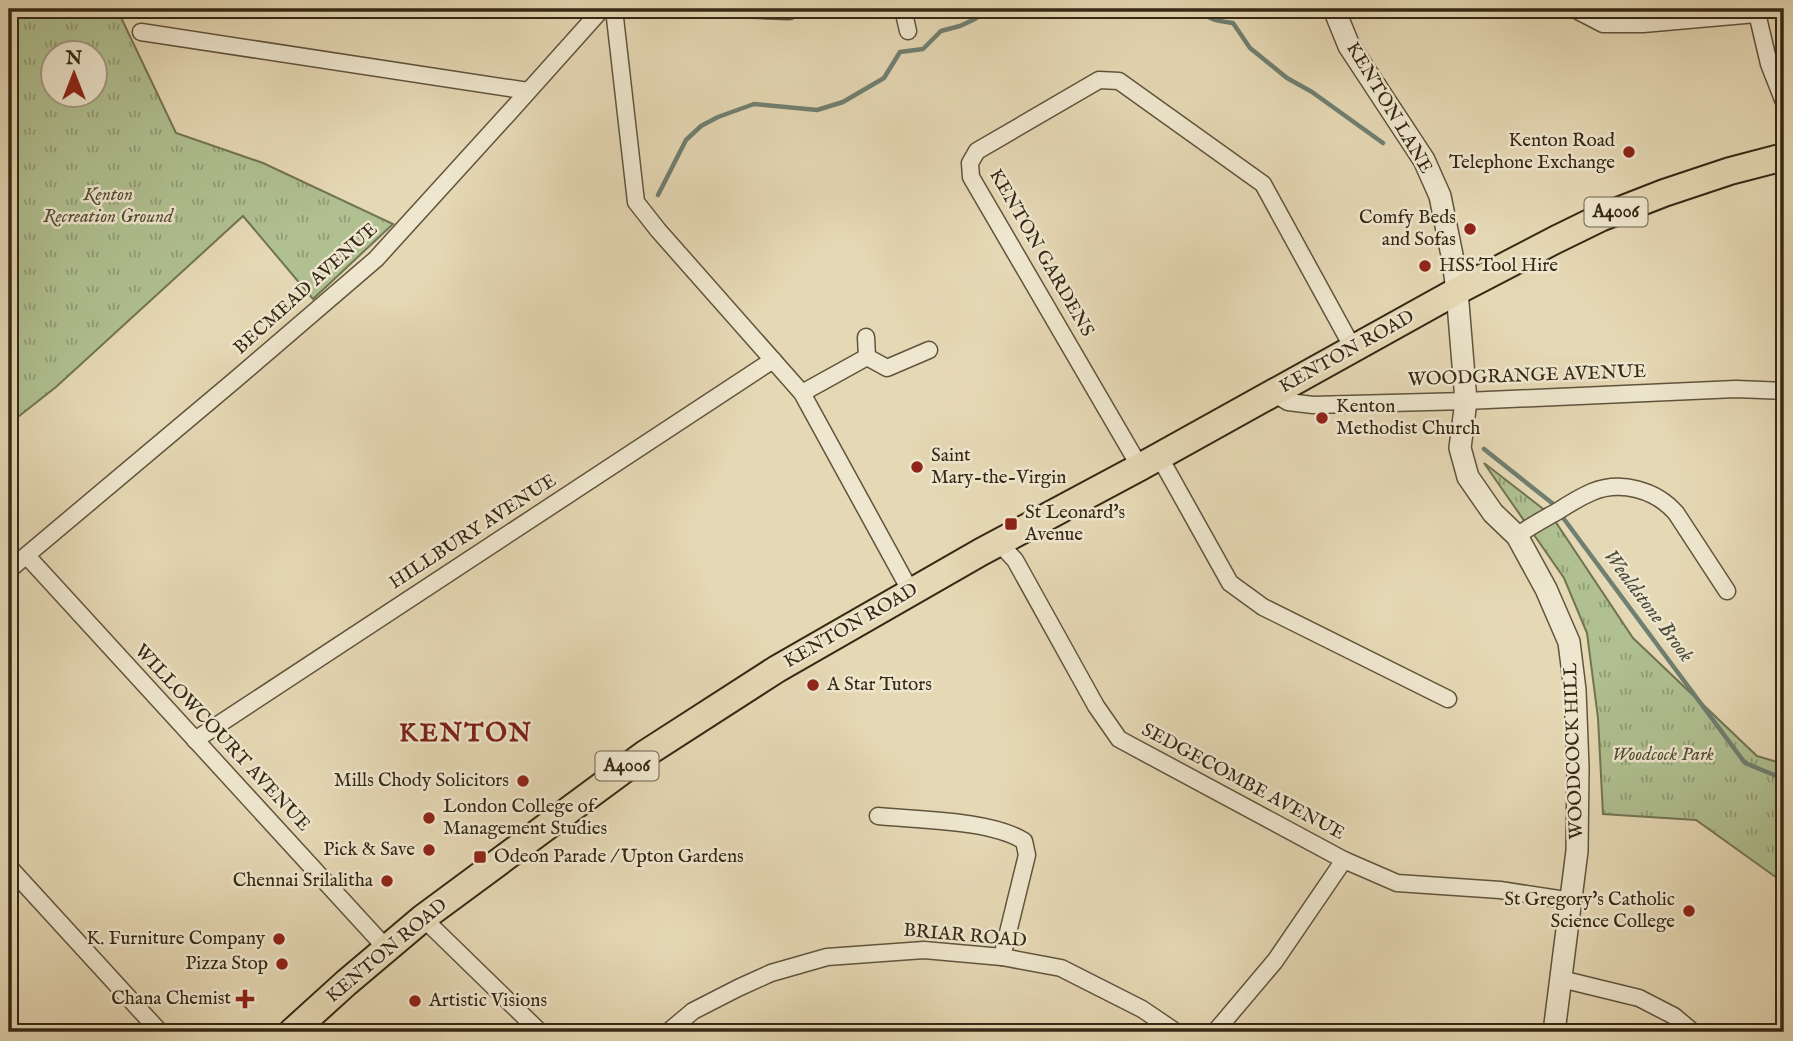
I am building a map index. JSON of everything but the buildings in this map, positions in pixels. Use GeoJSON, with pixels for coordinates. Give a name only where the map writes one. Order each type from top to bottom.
{"type":"FeatureCollection","features":[{"type":"Feature","properties":{"kind":"main road","name":"A4006"},"geometry":{"type":"LineString","coordinates":[[1457,291],[1600,218],[1678,188],[1784,158]]}},
{"type":"Feature","properties":{"kind":"main road","name":"KENTON ROAD"},"geometry":{"type":"LineString","coordinates":[[292,1032],[423,918],[645,754],[777,669],[999,543],[1457,291]]}},
{"type":"Feature","properties":{"kind":"street","name":"BECMEAD AVENUE"},"geometry":{"type":"LineString","coordinates":[[9,570],[376,259],[601,9]]}},
{"type":"Feature","properties":{"kind":"street"},"geometry":{"type":"LineString","coordinates":[[614,9],[636,202],[802,393],[911,592]]}},
{"type":"Feature","properties":{"kind":"street"},"geometry":{"type":"LineString","coordinates":[[740,9],[789,10]]}},
{"type":"Feature","properties":{"kind":"street"},"geometry":{"type":"LineString","coordinates":[[903,9],[908,31]]}},
{"type":"Feature","properties":{"kind":"street","name":"KENTON LANE"},"geometry":{"type":"LineString","coordinates":[[1334,9],[1349,46],[1424,160],[1440,196],[1457,291]]}},
{"type":"Feature","properties":{"kind":"street"},"geometry":{"type":"LineString","coordinates":[[1574,9],[1603,24],[1643,24],[1756,12],[1769,64],[1784,102]]}},
{"type":"Feature","properties":{"kind":"street"},"geometry":{"type":"LineString","coordinates":[[141,32],[528,91]]}},
{"type":"Feature","properties":{"kind":"street","name":"KENTON GARDENS"},"geometry":{"type":"LineString","coordinates":[[1149,462],[971,177],[970,170],[970,163],[977,151],[1099,80],[1119,81],[1263,184],[1353,350]]}},
{"type":"Feature","properties":{"kind":"street","name":"WOODCOCK HILL"},"geometry":{"type":"LineString","coordinates":[[1457,291],[1466,401],[1460,448],[1468,477],[1493,513],[1517,536],[1546,589],[1569,642],[1573,669],[1578,767],[1577,851],[1554,1032]]}},
{"type":"Feature","properties":{"kind":"street"},"geometry":{"type":"LineString","coordinates":[[866,337],[867,357]]}},
{"type":"Feature","properties":{"kind":"street"},"geometry":{"type":"LineString","coordinates":[[867,357],[887,368],[929,350]]}},
{"type":"Feature","properties":{"kind":"street"},"geometry":{"type":"LineString","coordinates":[[802,393],[867,357]]}},
{"type":"Feature","properties":{"kind":"street","name":"HILLBURY AVENUE"},"geometry":{"type":"LineString","coordinates":[[195,740],[773,360]]}},
{"type":"Feature","properties":{"kind":"street","name":"WOODGRANGE AVENUE"},"geometry":{"type":"LineString","coordinates":[[1273,393],[1288,402],[1313,405],[1466,401],[1735,388],[1784,391]]}},
{"type":"Feature","properties":{"kind":"street"},"geometry":{"type":"LineString","coordinates":[[1149,462],[1230,583],[1263,607],[1448,699]]}},
{"type":"Feature","properties":{"kind":"street"},"geometry":{"type":"LineString","coordinates":[[1517,536],[1592,492],[1608,488],[1632,488],[1668,503],[1727,591]]}},
{"type":"Feature","properties":{"kind":"street","name":"SEDGECOMBE AVENUE"},"geometry":{"type":"LineString","coordinates":[[999,543],[1015,560],[1096,706],[1119,739],[1344,860],[1397,883],[1500,890],[1572,901]]}},
{"type":"Feature","properties":{"kind":"street","name":"WILLOWCOURT AVENUE"},"geometry":{"type":"LineString","coordinates":[[27,556],[386,948]]}},
{"type":"Feature","properties":{"kind":"street"},"geometry":{"type":"LineString","coordinates":[[878,816],[991,828],[1013,834],[1024,841],[1027,855],[1002,957]]}},
{"type":"Feature","properties":{"kind":"street"},"geometry":{"type":"LineString","coordinates":[[1215,1032],[1275,961],[1344,860]]}},
{"type":"Feature","properties":{"kind":"street"},"geometry":{"type":"LineString","coordinates":[[9,867],[160,1032]]}},
{"type":"Feature","properties":{"kind":"street"},"geometry":{"type":"LineString","coordinates":[[423,918],[540,1032]]}},
{"type":"Feature","properties":{"kind":"street","name":"BRIAR ROAD"},"geometry":{"type":"LineString","coordinates":[[668,1032],[693,1011],[771,973],[827,957],[924,950],[1002,957],[1061,968],[1142,1009],[1176,1032]]}},
{"type":"Feature","properties":{"kind":"street"},"geometry":{"type":"LineString","coordinates":[[1561,979],[1639,998],[1674,1016],[1693,1032]]}},
{"type":"Feature","properties":{"kind":"green space","name":"Kenton Recreation Ground"},"geometry":{"type":"Polygon","coordinates":[[[9,9],[117,9],[176,133],[263,163],[393,224],[313,299],[243,216],[56,387],[9,424],[9,9]]]}},
{"type":"Feature","properties":{"kind":"green space","name":"Woodcock Park"},"geometry":{"type":"Polygon","coordinates":[[[1484,463],[1551,515],[1633,638],[1757,756],[1784,764],[1784,883],[1696,820],[1603,814],[1598,718],[1587,633],[1564,578],[1484,463]]]}},
{"type":"Feature","properties":{"kind":"waterway","name":"Wealdstone Brook"},"geometry":{"type":"LineString","coordinates":[[658,195],[686,140],[701,126],[754,104],[817,110],[843,102],[884,78],[900,52],[923,49],[941,31],[960,26],[990,9]]}},
{"type":"Feature","properties":{"kind":"waterway","name":"Wealdstone Brook"},"geometry":{"type":"LineString","coordinates":[[1198,9],[1210,18],[1233,23],[1250,48],[1287,78],[1312,92],[1383,143]]}},
{"type":"Feature","properties":{"kind":"waterway","name":"Wealdstone Brook"},"geometry":{"type":"LineString","coordinates":[[1484,449],[1556,508]]}},
{"type":"Feature","properties":{"kind":"waterway","name":"Wealdstone Brook"},"geometry":{"type":"LineString","coordinates":[[1561,515],[1745,763],[1784,779]]}},
{"type":"Feature","properties":{"kind":"place","name":"Kenton Road Telephone Exchange"},"geometry":{"type":"Point","coordinates":[1629,152]}},
{"type":"Feature","properties":{"kind":"place","name":"Comfy Beds and Sofas"},"geometry":{"type":"Point","coordinates":[1470,229]}},
{"type":"Feature","properties":{"kind":"place","name":"HSS Tool Hire"},"geometry":{"type":"Point","coordinates":[1425,266]}},
{"type":"Feature","properties":{"kind":"place","name":"Kenton Methodist Church"},"geometry":{"type":"Point","coordinates":[1322,418]}},
{"type":"Feature","properties":{"kind":"place","name":"Saint Mary-the-Virgin"},"geometry":{"type":"Point","coordinates":[917,467]}},
{"type":"Feature","properties":{"kind":"place","name":"St Leonard's Avenue"},"geometry":{"type":"Point","coordinates":[1011,524]}},
{"type":"Feature","properties":{"kind":"place","name":"A Star Tutors"},"geometry":{"type":"Point","coordinates":[813,685]}},
{"type":"Feature","properties":{"kind":"place","name":"Mills Chody Solicitors"},"geometry":{"type":"Point","coordinates":[523,781]}},
{"type":"Feature","properties":{"kind":"place","name":"London College of Management Studies"},"geometry":{"type":"Point","coordinates":[429,818]}},
{"type":"Feature","properties":{"kind":"place","name":"Pick & Save"},"geometry":{"type":"Point","coordinates":[429,850]}},
{"type":"Feature","properties":{"kind":"place","name":"Odeon Parade / Upton Gardens"},"geometry":{"type":"Point","coordinates":[480,857]}},
{"type":"Feature","properties":{"kind":"place","name":"Chennai Srilalitha"},"geometry":{"type":"Point","coordinates":[387,881]}},
{"type":"Feature","properties":{"kind":"place","name":"St Gregory's Catholic Science College"},"geometry":{"type":"Point","coordinates":[1689,911]}},
{"type":"Feature","properties":{"kind":"place","name":"K. Furniture Company"},"geometry":{"type":"Point","coordinates":[279,939]}},
{"type":"Feature","properties":{"kind":"place","name":"Pizza Stop"},"geometry":{"type":"Point","coordinates":[282,964]}},
{"type":"Feature","properties":{"kind":"place","name":"Chana Chemist"},"geometry":{"type":"Point","coordinates":[245,999]}},
{"type":"Feature","properties":{"kind":"place","name":"Artistic Visions"},"geometry":{"type":"Point","coordinates":[415,1001]}},
{"type":"Feature","properties":{"kind":"district","name":"KENTON"},"geometry":{"type":"Point","coordinates":[466,733]}}]}
